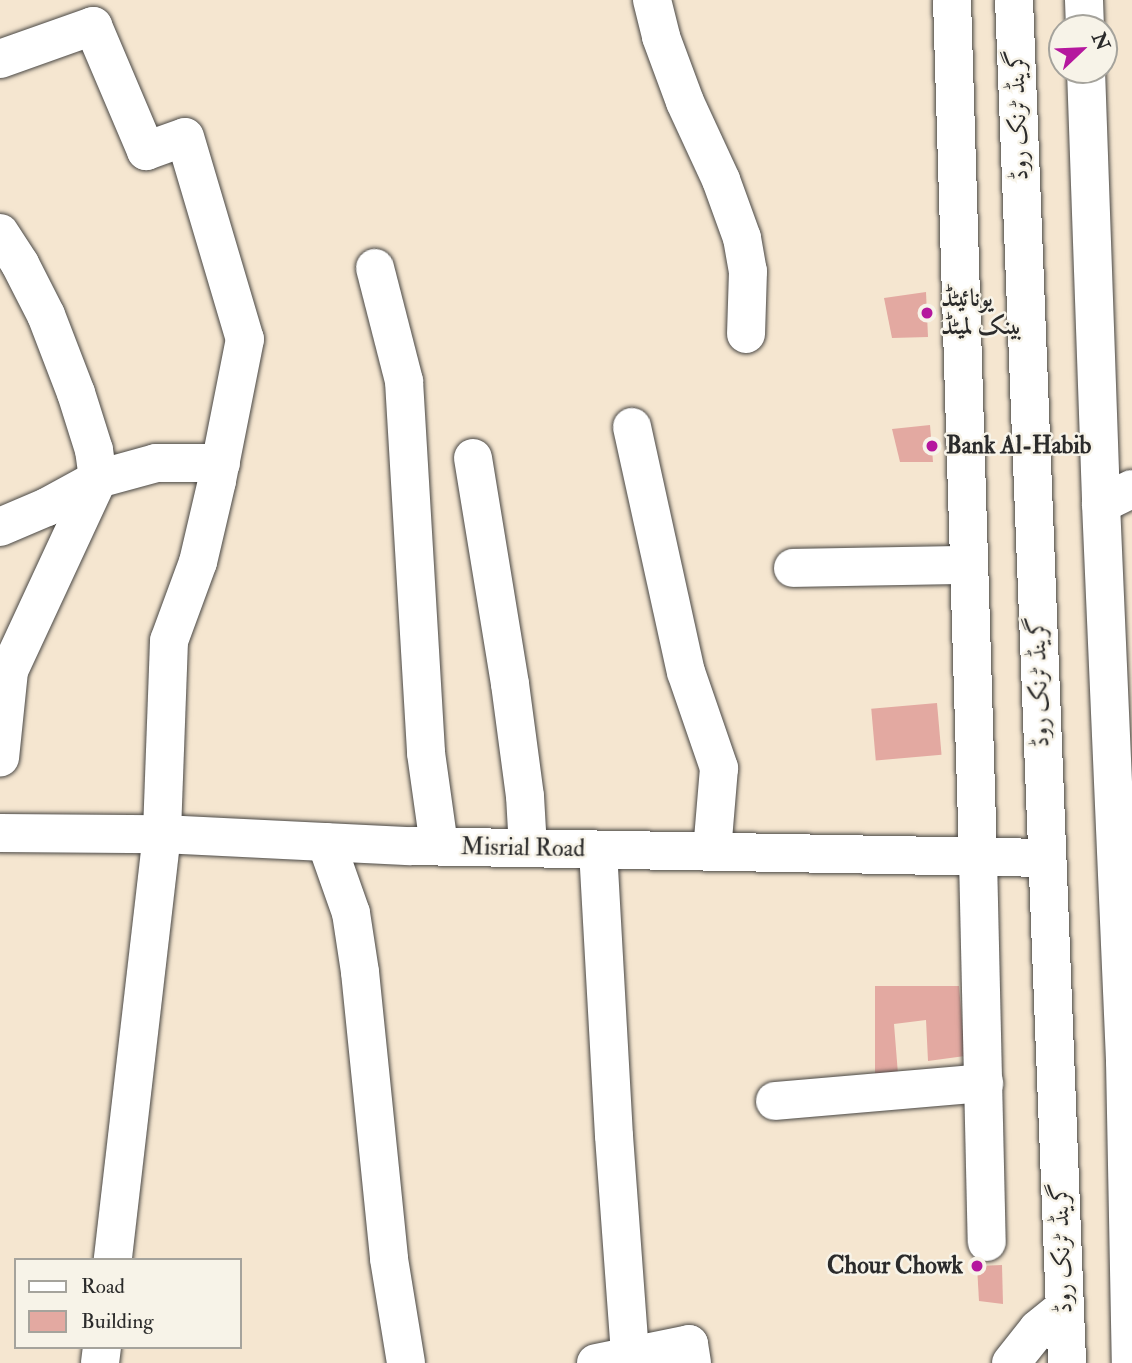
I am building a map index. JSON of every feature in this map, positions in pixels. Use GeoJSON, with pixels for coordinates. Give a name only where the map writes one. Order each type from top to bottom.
{"type":"FeatureCollection","features":[{"type":"Feature","properties":{"kind":"main road"},"geometry":{"type":"LineString","coordinates":[[652,0],[661,37],[685,102],[721,180],[741,237],[748,271],[746,334]]}},
{"type":"Feature","properties":{"kind":"main road"},"geometry":{"type":"LineString","coordinates":[[953,0],[987,1242]]}},
{"type":"Feature","properties":{"kind":"main road","name":"گرینڈ ٹرنک روڈ"},"geometry":{"type":"LineString","coordinates":[[1014,0],[1067,1363]]}},
{"type":"Feature","properties":{"kind":"main road"},"geometry":{"type":"LineString","coordinates":[[0,59],[93,26],[146,151],[185,137],[245,339],[198,562],[169,641],[162,834],[113,1258]]}},
{"type":"Feature","properties":{"kind":"main road"},"geometry":{"type":"LineString","coordinates":[[1087,84],[1116,496],[1113,780],[1129,1067],[1131,1363]]}},
{"type":"Feature","properties":{"kind":"main road"},"geometry":{"type":"LineString","coordinates":[[0,233],[20,264],[46,315],[76,393],[94,450],[99,479],[35,609],[9,671],[0,758]]}},
{"type":"Feature","properties":{"kind":"main road"},"geometry":{"type":"LineString","coordinates":[[375,268],[404,381],[425,740],[439,846]]}},
{"type":"Feature","properties":{"kind":"main road"},"geometry":{"type":"LineString","coordinates":[[632,427],[686,672],[719,768],[712,852]]}},
{"type":"Feature","properties":{"kind":"main road"},"geometry":{"type":"LineString","coordinates":[[473,458],[510,684],[525,796],[528,848]]}},
{"type":"Feature","properties":{"kind":"main road"},"geometry":{"type":"LineString","coordinates":[[0,527],[47,507],[99,479],[156,463],[221,463]]}},
{"type":"Feature","properties":{"kind":"main road"},"geometry":{"type":"LineString","coordinates":[[793,568],[969,565]]}},
{"type":"Feature","properties":{"kind":"main road"},"geometry":{"type":"LineString","coordinates":[[1113,780],[1132,817]]}},
{"type":"Feature","properties":{"kind":"main road","name":"Misrial Road"},"geometry":{"type":"LineString","coordinates":[[0,833],[162,834],[439,846],[1046,858]]}},
{"type":"Feature","properties":{"kind":"main road"},"geometry":{"type":"LineString","coordinates":[[326,842],[351,913],[360,972],[389,1259],[406,1363]]}},
{"type":"Feature","properties":{"kind":"main road"},"geometry":{"type":"LineString","coordinates":[[598,850],[614,1136],[613,1359],[689,1344],[692,1363]]}},
{"type":"Feature","properties":{"kind":"main road"},"geometry":{"type":"LineString","coordinates":[[1122,974],[1132,938]]}},
{"type":"Feature","properties":{"kind":"main road"},"geometry":{"type":"LineString","coordinates":[[775,1101],[984,1083]]}},
{"type":"Feature","properties":{"kind":"main road"},"geometry":{"type":"LineString","coordinates":[[1011,1363],[1038,1329],[1065,1308]]}},
{"type":"Feature","properties":{"kind":"building"},"geometry":{"type":"Polygon","coordinates":[[[926,292],[928,337],[892,338],[884,298],[926,292]]]}},
{"type":"Feature","properties":{"kind":"building"},"geometry":{"type":"Polygon","coordinates":[[[930,425],[933,462],[900,462],[892,429],[930,425]]]}},
{"type":"Feature","properties":{"kind":"building"},"geometry":{"type":"Polygon","coordinates":[[[937,703],[942,755],[876,761],[871,709],[937,703]]]}},
{"type":"Feature","properties":{"kind":"building"},"geometry":{"type":"Polygon","coordinates":[[[875,986],[959,986],[965,1056],[928,1061],[926,1020],[894,1024],[898,1074],[875,1076],[875,986]]]}},
{"type":"Feature","properties":{"kind":"building"},"geometry":{"type":"Polygon","coordinates":[[[1002,1265],[1003,1304],[979,1301],[977,1266],[1002,1265]]]}},
{"type":"Feature","properties":{"kind":"place","name":"یونائیٹڈ بینک لمیٹڈ"},"geometry":{"type":"Point","coordinates":[927,313]}},
{"type":"Feature","properties":{"kind":"place","name":"Bank Al-Habib"},"geometry":{"type":"Point","coordinates":[932,446]}},
{"type":"Feature","properties":{"kind":"place","name":"Chour Chowk"},"geometry":{"type":"Point","coordinates":[977,1266]}}]}
